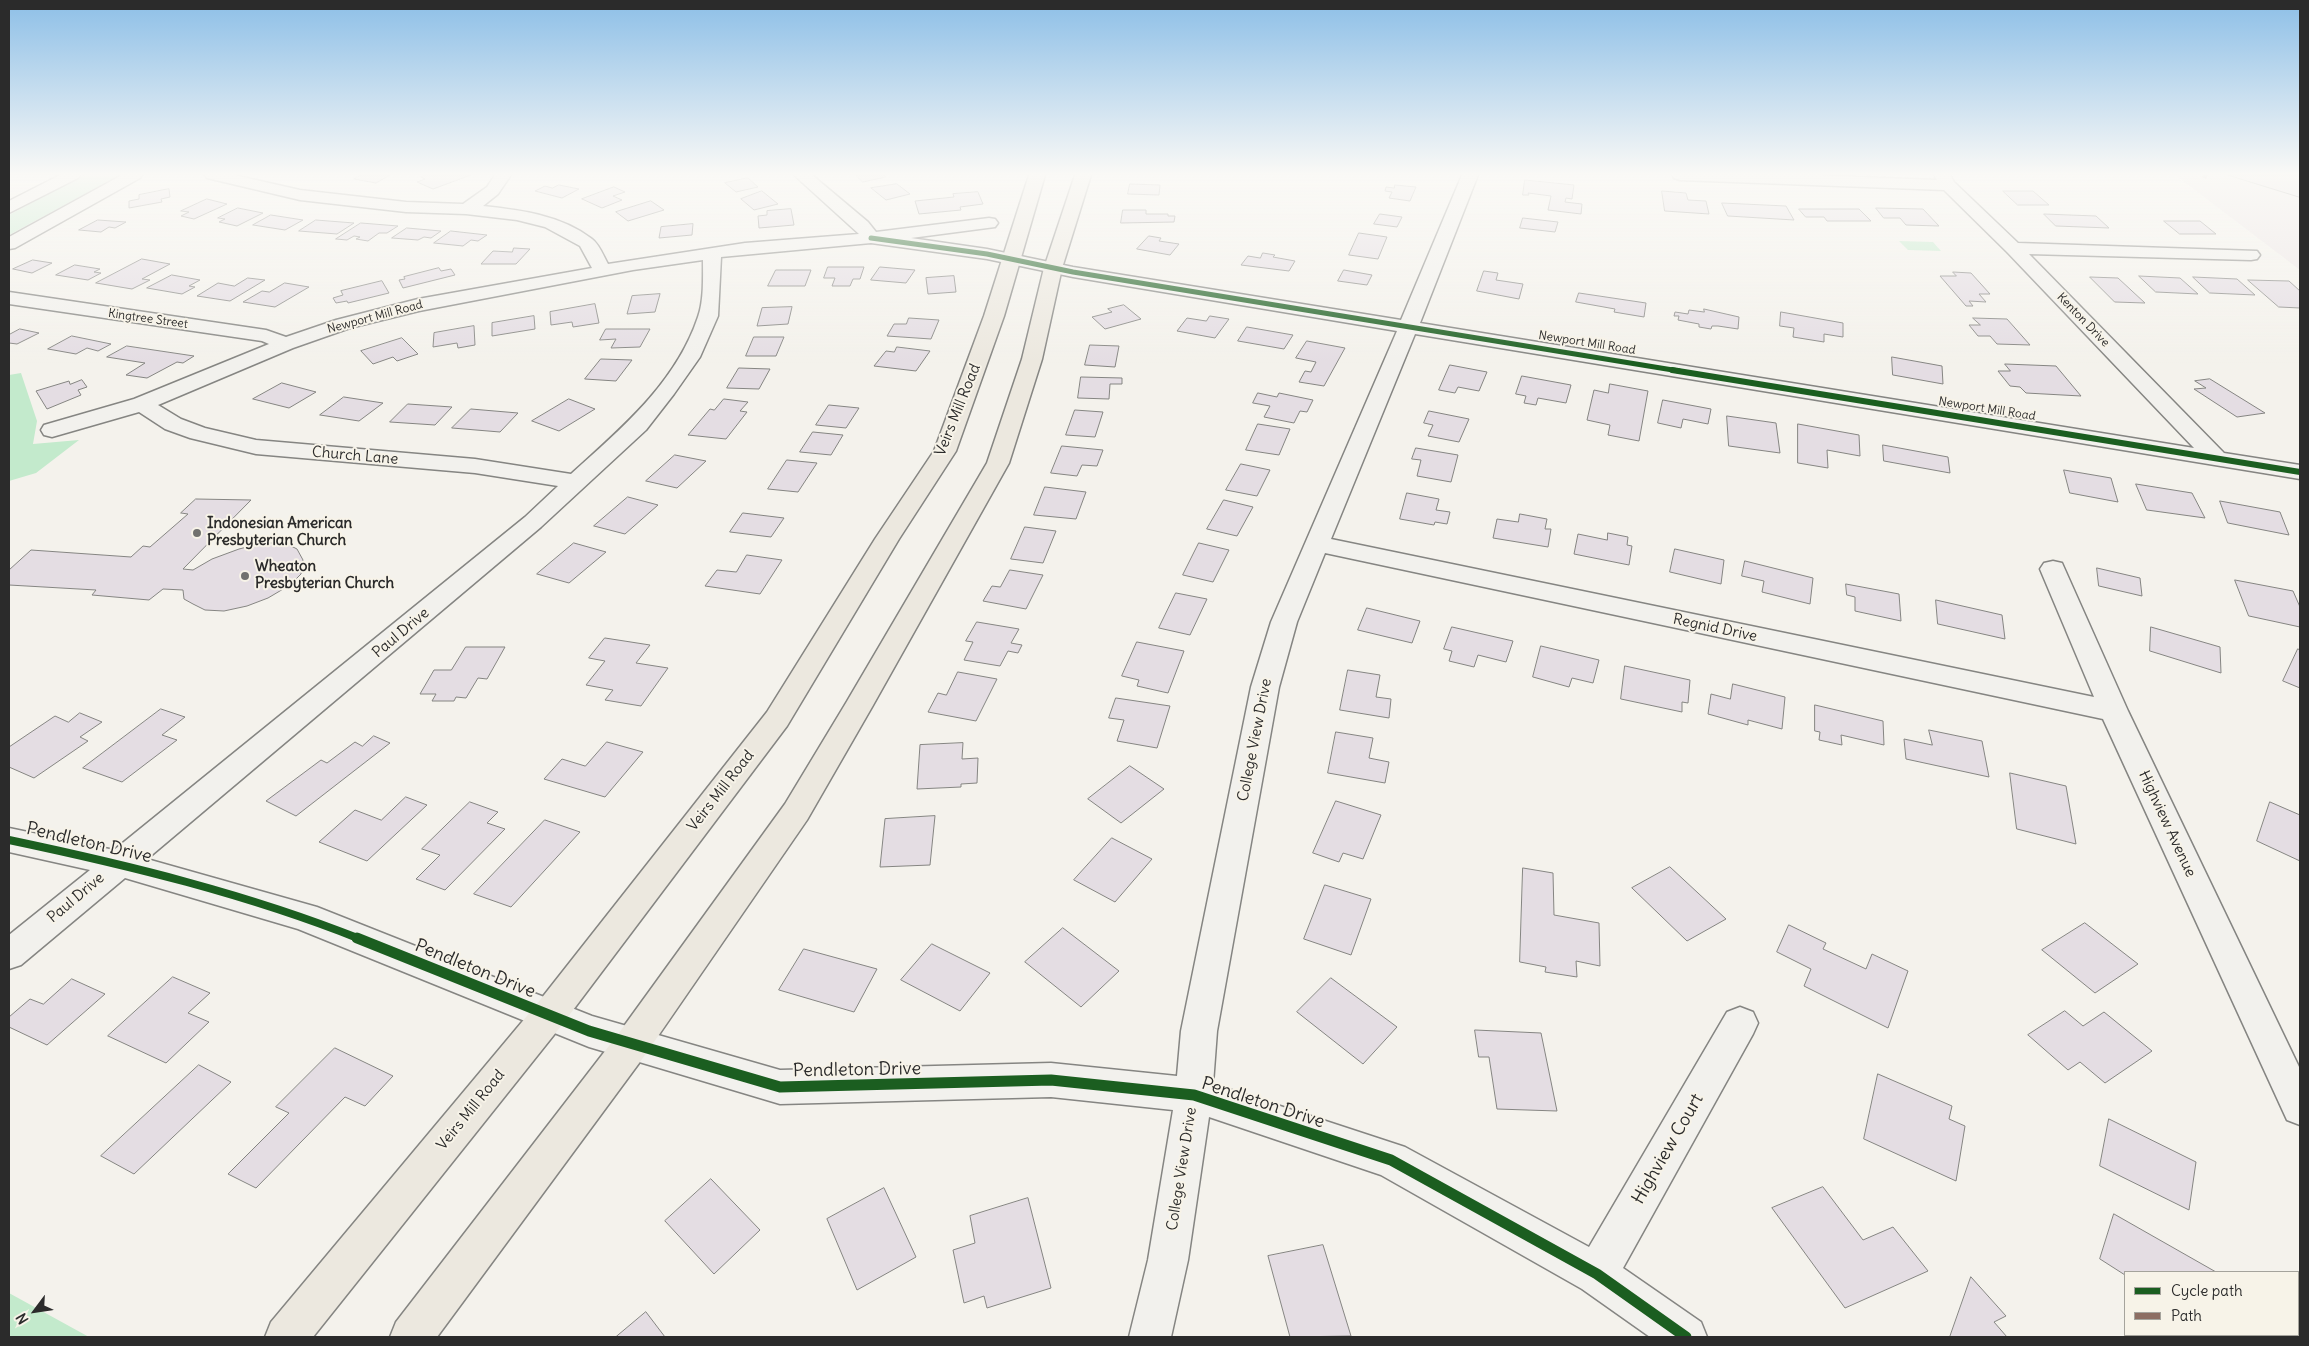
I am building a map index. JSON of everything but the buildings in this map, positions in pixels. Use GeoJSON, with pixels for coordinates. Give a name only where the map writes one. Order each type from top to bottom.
{"type":"FeatureCollection","features":[{"type":"Feature","properties":{"kind":"main road","name":"Veirs Mill Road"},"geometry":{"type":"LineString","coordinates":[[286,1337],[549,1015],[777,719],[887,539],[945,451],[994,316],[1018,238]]}},
{"type":"Feature","properties":{"kind":"main road"},"geometry":{"type":"LineString","coordinates":[[410,1337],[632,1044],[796,812],[998,463],[1032,359],[1053,268],[1063,238]]}},
{"type":"Feature","properties":{"kind":"street"},"geometry":{"type":"LineString","coordinates":[[9,244],[20,238]]}},
{"type":"Feature","properties":{"kind":"street"},"geometry":{"type":"LineString","coordinates":[[578,238],[587,243],[603,271]]}},
{"type":"Feature","properties":{"kind":"street","name":"Newport Mill Road"},"geometry":{"type":"LineString","coordinates":[[52,430],[142,404],[286,344],[343,324],[418,305],[603,271],[712,254],[746,257],[793,245],[870,238],[1011,259],[1053,268],[2300,472]]}},
{"type":"Feature","properties":{"kind":"street","name":"College View Drive"},"geometry":{"type":"LineString","coordinates":[[1150,1337],[1168,1260],[1194,1095],[1199,1031],[1265,687],[1284,622],[1410,325],[1445,238]]}},
{"type":"Feature","properties":{"kind":"street","name":"Kenton Drive"},"geometry":{"type":"LineString","coordinates":[[2003,238],[2216,458]]}},
{"type":"Feature","properties":{"kind":"street"},"geometry":{"type":"LineString","coordinates":[[2013,248],[2251,255]]}},
{"type":"Feature","properties":{"kind":"street","name":"Paul Drive"},"geometry":{"type":"LineString","coordinates":[[9,955],[533,522],[638,425],[667,390],[690,357],[708,316],[712,278],[712,254]]}},
{"type":"Feature","properties":{"kind":"street","name":"Kingtree Street"},"geometry":{"type":"LineString","coordinates":[[9,298],[266,336],[286,344]]}},
{"type":"Feature","properties":{"kind":"street","name":"Church Lane"},"geometry":{"type":"LineString","coordinates":[[142,404],[173,424],[198,433],[256,447],[475,466],[577,482]]}},
{"type":"Feature","properties":{"kind":"street","name":"Regnid Drive"},"geometry":{"type":"LineString","coordinates":[[1317,544],[2114,711]]}},
{"type":"Feature","properties":{"kind":"street","name":"Highview Avenue"},"geometry":{"type":"LineString","coordinates":[[2053,569],[2114,711],[2296,1088]]}},
{"type":"Feature","properties":{"kind":"street","name":"Pendleton Drive"},"geometry":{"type":"LineString","coordinates":[[9,840],[118,863],[305,917],[589,1031],[780,1087],[1051,1080],[1194,1095],[1391,1160],[1596,1274],[1686,1337]]}},
{"type":"Feature","properties":{"kind":"street","name":"Highview Court"},"geometry":{"type":"LineString","coordinates":[[1596,1274],[1740,1023]]}},
{"type":"Feature","properties":{"kind":"shaded area"},"geometry":{"type":"Polygon","coordinates":[[[2258,238],[2300,238],[2300,270],[2258,238]]]}},
{"type":"Feature","properties":{"kind":"green space"},"geometry":{"type":"Polygon","coordinates":[[[1899,241],[1933,242],[1941,251],[1908,250],[1899,241]]]}},
{"type":"Feature","properties":{"kind":"green space"},"geometry":{"type":"Polygon","coordinates":[[[21,373],[37,421],[33,444],[79,440],[36,473],[9,481],[9,375],[21,373]]]}},
{"type":"Feature","properties":{"kind":"green space"},"geometry":{"type":"Polygon","coordinates":[[[9,1293],[89,1337],[9,1337],[9,1293]]]}},
{"type":"Feature","properties":{"kind":"cycle path"},"geometry":{"type":"LineString","coordinates":[[871,238],[987,254],[1073,272],[2300,472]]}},
{"type":"Feature","properties":{"kind":"cycle path"},"geometry":{"type":"LineString","coordinates":[[9,840],[118,863],[305,917],[589,1031],[780,1087],[1051,1080],[1194,1095],[1391,1160],[1597,1274],[1686,1337]]}},
{"type":"Feature","properties":{"kind":"place","name":"Indonesian American Presbyterian Church"},"geometry":{"type":"Point","coordinates":[197,533]}},
{"type":"Feature","properties":{"kind":"place","name":"Wheaton Presbyterian Church"},"geometry":{"type":"Point","coordinates":[245,576]}}]}
